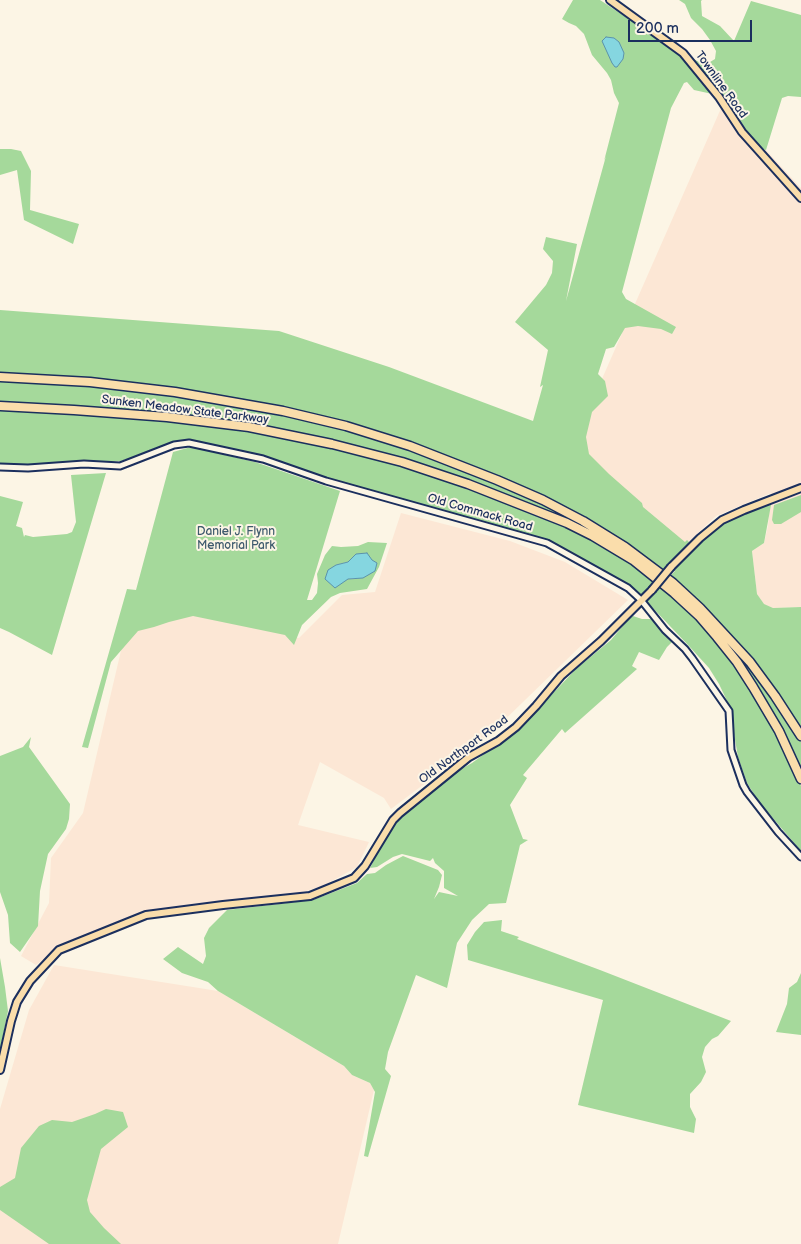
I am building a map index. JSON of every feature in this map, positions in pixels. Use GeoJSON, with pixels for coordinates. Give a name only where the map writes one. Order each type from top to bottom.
{"type":"FeatureCollection","features":[{"type":"Feature","properties":{"kind":"highway","name":"Sunken Meadow State Parkway"},"geometry":{"type":"LineString","coordinates":[[0,377],[90,382],[176,392],[283,411],[346,426],[410,446],[544,500],[625,547],[700,608],[750,662],[801,736]]}},
{"type":"Feature","properties":{"kind":"highway","name":"Sunken Meadow State Parkway"},"geometry":{"type":"LineString","coordinates":[[0,406],[168,417],[249,427],[332,444],[402,462],[468,484],[567,523],[633,560],[699,616],[737,662],[753,687],[778,731],[801,779]]}},
{"type":"Feature","properties":{"kind":"main road","name":"Townline Road"},"geometry":{"type":"LineString","coordinates":[[610,0],[683,53],[719,97],[742,132],[801,198]]}},
{"type":"Feature","properties":{"kind":"main road","name":"Old Northport Road"},"geometry":{"type":"LineString","coordinates":[[0,1070],[17,1002],[30,981],[59,950],[146,915],[310,896],[354,878],[365,866],[393,820],[400,813],[469,757],[498,741],[516,727],[561,676],[619,624],[700,538],[722,520],[801,488]]}},
{"type":"Feature","properties":{"kind":"street","name":"Old Commack Road"},"geometry":{"type":"LineString","coordinates":[[0,467],[28,468],[84,464],[120,466],[152,452],[174,445],[189,443],[263,458],[326,481],[547,543],[628,588],[641,600],[665,630],[685,649],[728,711],[731,750],[743,785],[778,832],[801,857]]}},
{"type":"Feature","properties":{"kind":"shaded area"},"geometry":{"type":"Polygon","coordinates":[[[726,97],[751,138],[762,149],[766,150],[801,188],[801,607],[773,608],[764,605],[757,594],[752,551],[764,543],[768,526],[771,493],[716,516],[684,546],[561,472],[726,97]]]}},
{"type":"Feature","properties":{"kind":"shaded area"},"geometry":{"type":"Polygon","coordinates":[[[401,513],[510,541],[565,562],[628,600],[488,736],[391,809],[384,798],[320,762],[298,825],[369,842],[357,867],[323,886],[299,893],[192,904],[147,912],[69,941],[36,965],[21,956],[49,903],[51,858],[83,813],[134,595],[299,638],[342,595],[375,592],[401,513]]]}},
{"type":"Feature","properties":{"kind":"shaded area"},"geometry":{"type":"Polygon","coordinates":[[[54,965],[218,991],[344,1066],[352,1075],[370,1083],[374,1090],[338,1244],[0,1244],[0,1109],[29,1010],[54,965]]]}},
{"type":"Feature","properties":{"kind":"green space"},"geometry":{"type":"Polygon","coordinates":[[[573,0],[600,0],[674,49],[705,65],[715,59],[716,51],[702,29],[691,18],[685,4],[679,0],[702,0],[702,16],[720,26],[734,41],[751,1],[801,15],[801,97],[788,96],[782,98],[766,150],[762,149],[751,138],[726,97],[694,90],[687,82],[684,83],[671,108],[622,292],[626,299],[676,327],[672,334],[661,329],[638,326],[625,328],[614,347],[606,349],[598,374],[605,381],[608,396],[592,412],[586,437],[589,454],[642,503],[643,507],[685,542],[687,540],[689,542],[685,549],[662,571],[636,550],[606,531],[515,484],[285,409],[0,374],[0,310],[279,331],[389,367],[533,421],[543,385],[540,387],[548,350],[515,322],[546,285],[552,273],[553,261],[543,249],[546,237],[577,244],[566,301],[619,103],[611,80],[592,55],[584,34],[576,26],[562,19],[573,0]]]}},
{"type":"Feature","properties":{"kind":"green space"},"geometry":{"type":"Polygon","coordinates":[[[0,149],[21,151],[31,171],[30,210],[79,224],[73,244],[24,220],[17,170],[0,175],[0,149]]]}},
{"type":"Feature","properties":{"kind":"green space"},"geometry":{"type":"Polygon","coordinates":[[[0,379],[135,389],[237,405],[324,424],[402,446],[454,465],[539,501],[585,525],[584,528],[533,505],[450,474],[284,431],[0,402],[0,379]]]}},
{"type":"Feature","properties":{"kind":"green space"},"geometry":{"type":"Polygon","coordinates":[[[0,407],[174,421],[265,433],[348,450],[430,474],[564,524],[614,551],[655,580],[642,595],[605,572],[542,538],[334,481],[269,458],[208,444],[192,442],[173,444],[121,461],[31,467],[0,464],[0,407]]]}},
{"type":"Feature","properties":{"kind":"green space","name":"Daniel J. Flynn Memorial Park"},"geometry":{"type":"Polygon","coordinates":[[[191,447],[255,462],[340,491],[307,600],[312,600],[317,593],[317,574],[325,555],[332,546],[358,546],[368,542],[387,543],[379,567],[367,589],[340,593],[331,597],[302,625],[294,645],[285,635],[193,616],[138,631],[111,662],[88,748],[82,747],[127,589],[136,590],[173,452],[191,447]],[[356,554],[348,562],[336,565],[348,579],[356,579],[356,554]]]}},
{"type":"Feature","properties":{"kind":"green space"},"geometry":{"type":"Polygon","coordinates":[[[106,473],[52,655],[0,628],[0,496],[23,502],[16,526],[22,528],[24,537],[25,535],[33,537],[67,534],[72,532],[76,522],[71,475],[106,473]]]}},
{"type":"Feature","properties":{"kind":"green space"},"geometry":{"type":"Polygon","coordinates":[[[801,495],[801,512],[781,524],[774,524],[772,520],[774,505],[801,495]]]}},
{"type":"Feature","properties":{"kind":"green space"},"geometry":{"type":"Polygon","coordinates":[[[770,502],[764,543],[752,551],[757,594],[764,604],[773,608],[801,607],[801,731],[776,691],[742,648],[682,588],[683,586],[670,576],[693,548],[733,517],[770,502]]]}},
{"type":"Feature","properties":{"kind":"green space"},"geometry":{"type":"Polygon","coordinates":[[[662,585],[709,632],[734,662],[761,703],[801,786],[801,851],[759,802],[747,783],[738,757],[729,705],[719,684],[709,668],[648,603],[647,600],[662,585]]]}},
{"type":"Feature","properties":{"kind":"green space"},"geometry":{"type":"Polygon","coordinates":[[[633,616],[651,619],[673,641],[659,660],[639,652],[632,666],[637,669],[565,733],[562,729],[523,775],[527,778],[510,805],[523,839],[528,840],[520,845],[506,903],[489,904],[472,920],[457,943],[447,988],[416,975],[388,1052],[385,1069],[391,1076],[368,1157],[364,1156],[375,1092],[370,1083],[352,1075],[344,1066],[218,991],[208,982],[182,973],[163,959],[178,947],[203,964],[206,956],[204,938],[209,928],[227,910],[313,900],[357,883],[367,874],[375,873],[403,856],[438,870],[442,875],[434,899],[439,892],[458,896],[444,888],[444,871],[435,863],[433,858],[430,861],[402,854],[377,867],[370,868],[393,823],[454,773],[472,763],[520,728],[576,669],[611,640],[633,616]]]}},
{"type":"Feature","properties":{"kind":"green space"},"geometry":{"type":"Polygon","coordinates":[[[730,642],[765,686],[799,738],[801,742],[801,773],[761,693],[728,645],[730,642]]]}},
{"type":"Feature","properties":{"kind":"green space"},"geometry":{"type":"Polygon","coordinates":[[[31,737],[29,747],[70,804],[66,829],[48,854],[40,891],[38,926],[20,952],[10,943],[8,915],[0,892],[0,756],[23,747],[31,737]]]}},
{"type":"Feature","properties":{"kind":"green space"},"geometry":{"type":"Polygon","coordinates":[[[502,920],[501,931],[519,937],[517,939],[731,1021],[705,1047],[702,1057],[706,1072],[701,1082],[690,1094],[690,1107],[696,1119],[694,1133],[578,1105],[603,1000],[468,960],[467,945],[475,932],[484,922],[502,920]]]}},
{"type":"Feature","properties":{"kind":"green space"},"geometry":{"type":"Polygon","coordinates":[[[0,958],[8,1011],[0,1050],[0,958]]]}},
{"type":"Feature","properties":{"kind":"green space"},"geometry":{"type":"Polygon","coordinates":[[[801,973],[801,1035],[776,1032],[787,1004],[789,988],[797,982],[801,973]]]}},
{"type":"Feature","properties":{"kind":"green space"},"geometry":{"type":"Polygon","coordinates":[[[106,1109],[123,1112],[128,1127],[101,1149],[87,1200],[90,1212],[121,1244],[49,1244],[0,1210],[0,1187],[15,1178],[21,1148],[39,1126],[52,1120],[72,1122],[106,1109]]]}},
{"type":"Feature","properties":{"kind":"water"},"geometry":{"type":"Polygon","coordinates":[[[606,37],[614,38],[619,42],[624,53],[623,59],[617,67],[612,63],[602,41],[606,37]]]}},
{"type":"Feature","properties":{"kind":"water"},"geometry":{"type":"Polygon","coordinates":[[[367,553],[377,563],[375,571],[363,578],[348,579],[335,588],[325,579],[328,570],[336,565],[348,562],[356,554],[367,553]]]}}]}
